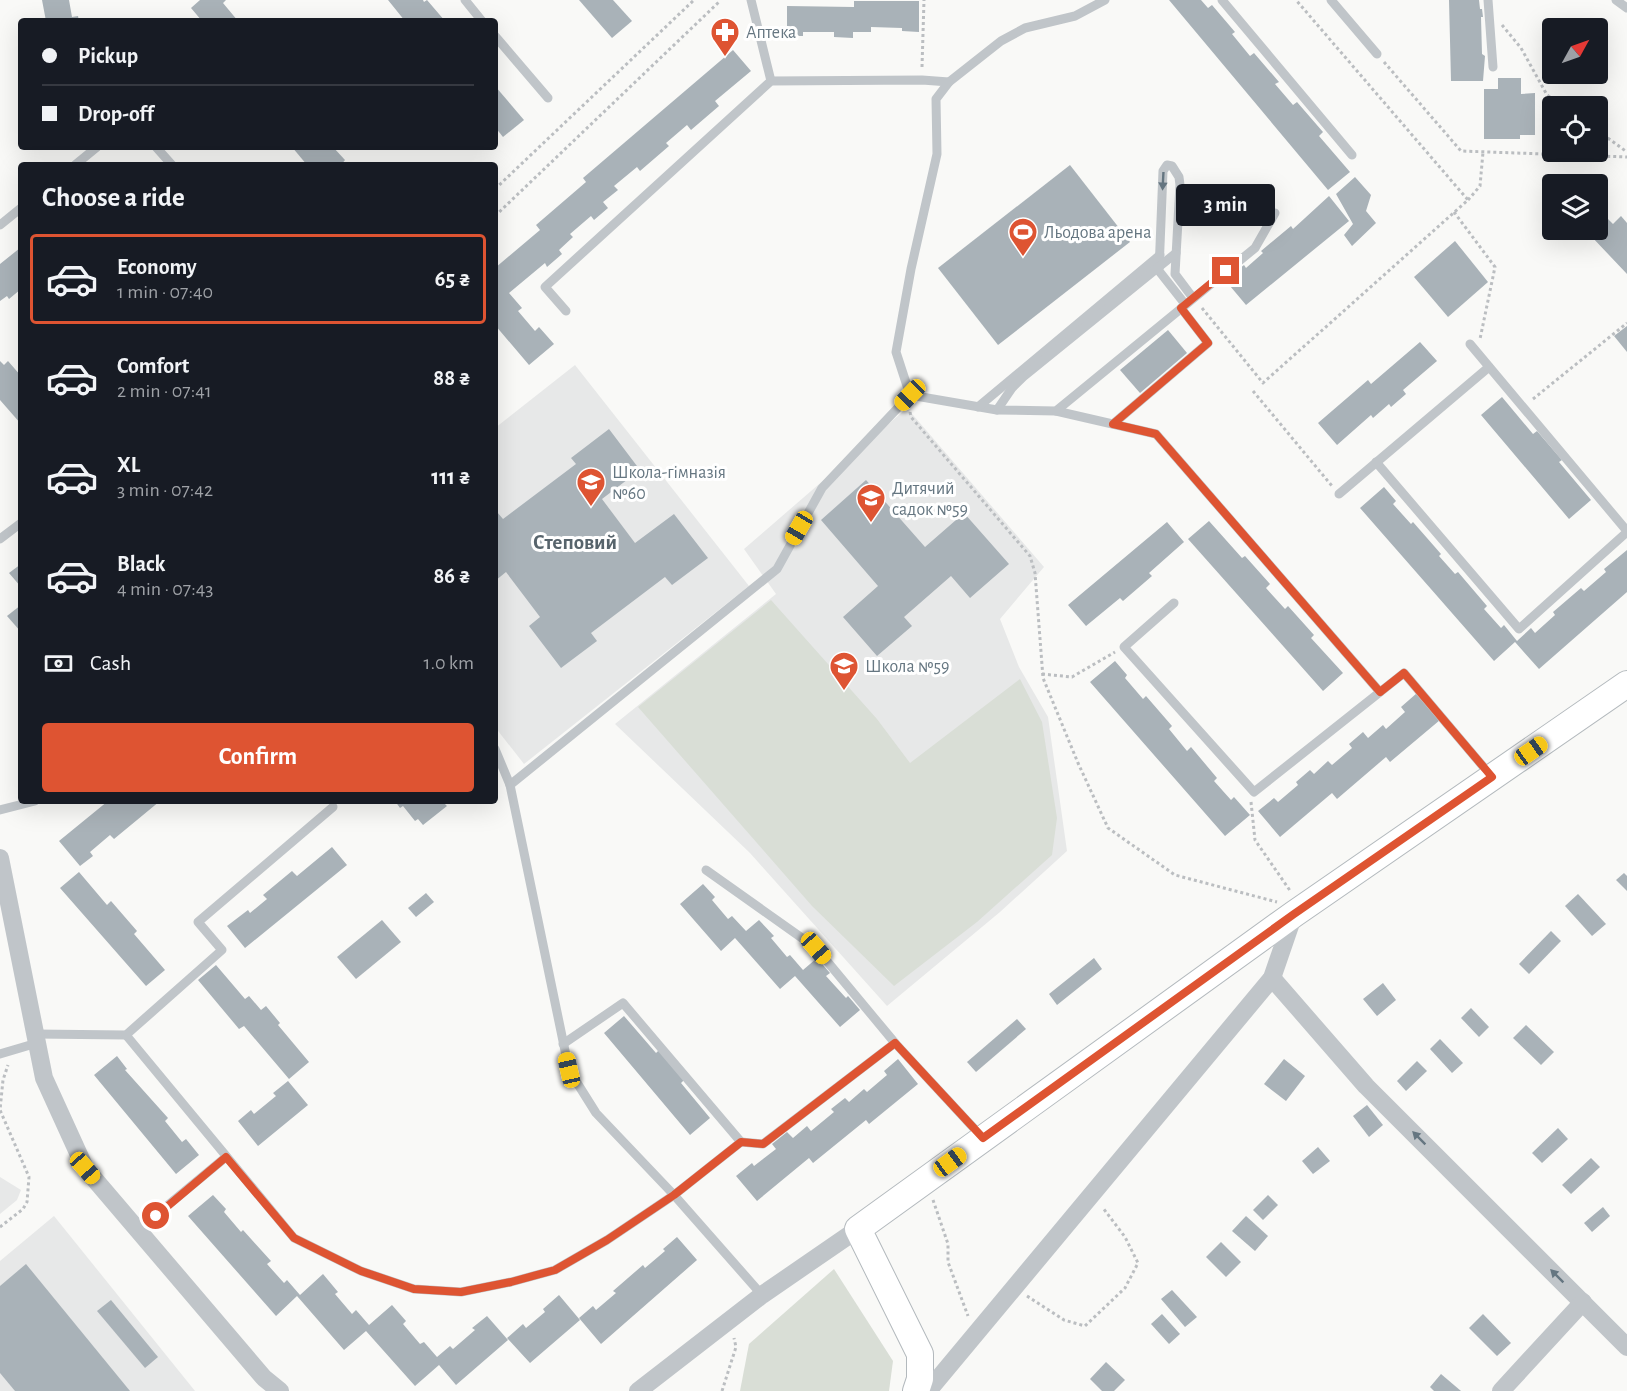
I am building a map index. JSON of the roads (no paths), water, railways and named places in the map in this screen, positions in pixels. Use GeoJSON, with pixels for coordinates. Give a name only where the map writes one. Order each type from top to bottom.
{"type":"FeatureCollection","features":[{"type":"Feature","properties":{"kind":"street"},"geometry":{"type":"LineString","coordinates":[[638,1391],[762,1295],[934,1174],[1298,911],[1627,684]]}},
{"type":"Feature","properties":{"kind":"street"},"geometry":{"type":"LineString","coordinates":[[0,858],[44,1078],[85,1168],[264,1378],[280,1391]]}},
{"type":"Feature","properties":{"kind":"street"},"geometry":{"type":"LineString","coordinates":[[928,1391],[1272,978],[1298,911]]}},
{"type":"Feature","properties":{"kind":"street"},"geometry":{"type":"LineString","coordinates":[[1272,978],[1366,1086],[1627,1347]]}},
{"type":"Feature","properties":{"kind":"street"},"geometry":{"type":"LineString","coordinates":[[858,1228],[920,1354],[920,1379],[916,1391]]}},
{"type":"Feature","properties":{"kind":"street"},"geometry":{"type":"LineString","coordinates":[[1500,1391],[1583,1302]]}},
{"type":"Feature","properties":{"kind":"lane"},"geometry":{"type":"LineString","coordinates":[[465,0],[480,18]]}},
{"type":"Feature","properties":{"kind":"lane"},"geometry":{"type":"LineString","coordinates":[[751,0],[771,81]]}},
{"type":"Feature","properties":{"kind":"lane"},"geometry":{"type":"LineString","coordinates":[[910,395],[896,352],[910,268],[937,154],[936,99],[949,82],[1001,41],[1025,28],[1075,16],[1105,0]]}},
{"type":"Feature","properties":{"kind":"lane"},"geometry":{"type":"LineString","coordinates":[[1222,0],[1352,155]]}},
{"type":"Feature","properties":{"kind":"lane"},"geometry":{"type":"LineString","coordinates":[[1331,0],[1377,54]]}},
{"type":"Feature","properties":{"kind":"lane"},"geometry":{"type":"LineString","coordinates":[[1616,0],[1627,8]]}},
{"type":"Feature","properties":{"kind":"lane"},"geometry":{"type":"LineString","coordinates":[[1488,5],[1493,67]]}},
{"type":"Feature","properties":{"kind":"lane"},"geometry":{"type":"LineString","coordinates":[[498,40],[548,98]]}},
{"type":"Feature","properties":{"kind":"lane"},"geometry":{"type":"LineString","coordinates":[[566,311],[545,287],[771,81],[922,80],[949,82]]}},
{"type":"Feature","properties":{"kind":"lane"},"geometry":{"type":"LineString","coordinates":[[79,162],[93,150]]}},
{"type":"Feature","properties":{"kind":"lane"},"geometry":{"type":"LineString","coordinates":[[159,150],[169,162]]}},
{"type":"Feature","properties":{"kind":"lane"},"geometry":{"type":"LineString","coordinates":[[1113,424],[1208,343],[1159,271],[1163,171],[1170,164],[1179,177],[1180,185],[1175,274],[1193,298]]}},
{"type":"Feature","properties":{"kind":"lane"},"geometry":{"type":"LineString","coordinates":[[0,225],[18,210]]}},
{"type":"Feature","properties":{"kind":"lane"},"geometry":{"type":"LineString","coordinates":[[1056,411],[1255,248],[1275,213]]}},
{"type":"Feature","properties":{"kind":"lane"},"geometry":{"type":"LineString","coordinates":[[998,410],[1012,388],[1023,377],[1176,253]]}},
{"type":"Feature","properties":{"kind":"lane"},"geometry":{"type":"LineString","coordinates":[[978,407],[1160,255]]}},
{"type":"Feature","properties":{"kind":"lane"},"geometry":{"type":"LineString","coordinates":[[1376,462],[1518,629],[1627,532],[1470,344]]}},
{"type":"Feature","properties":{"kind":"lane"},"geometry":{"type":"LineString","coordinates":[[1339,494],[1489,367]]}},
{"type":"Feature","properties":{"kind":"lane"},"geometry":{"type":"LineString","coordinates":[[910,395],[998,410],[1056,411],[1156,434],[1380,692]]}},
{"type":"Feature","properties":{"kind":"lane"},"geometry":{"type":"LineString","coordinates":[[510,786],[777,568],[822,488],[910,395]]}},
{"type":"Feature","properties":{"kind":"lane"},"geometry":{"type":"LineString","coordinates":[[0,539],[18,525]]}},
{"type":"Feature","properties":{"kind":"lane"},"geometry":{"type":"LineString","coordinates":[[1174,603],[1124,647],[1254,792],[1404,673],[1492,777]]}},
{"type":"Feature","properties":{"kind":"lane"},"geometry":{"type":"LineString","coordinates":[[498,756],[510,786],[569,1070],[596,1113],[674,1195],[762,1295]]}},
{"type":"Feature","properties":{"kind":"lane"},"geometry":{"type":"LineString","coordinates":[[0,810],[23,804]]}},
{"type":"Feature","properties":{"kind":"lane"},"geometry":{"type":"LineString","coordinates":[[0,1054],[11,1053],[36,1039],[126,1035],[222,950],[198,922],[333,807]]}},
{"type":"Feature","properties":{"kind":"lane"},"geometry":{"type":"LineString","coordinates":[[706,870],[816,948],[895,1043],[983,1138]]}},
{"type":"Feature","properties":{"kind":"lane"},"geometry":{"type":"LineString","coordinates":[[563,1044],[623,1003],[741,1142]]}},
{"type":"Feature","properties":{"kind":"lane"},"geometry":{"type":"LineString","coordinates":[[126,1035],[294,1238],[361,1271],[414,1289],[461,1292],[555,1270],[607,1240],[674,1195],[741,1142],[763,1144],[895,1043]]}},
{"type":"Feature","properties":{"kind":"lane"},"geometry":{"type":"LineString","coordinates":[[138,1230],[226,1157]]}},
{"type":"Feature","properties":{"kind":"place","name":"Аптека"},"geometry":{"type":"Point","coordinates":[725,58]}},
{"type":"Feature","properties":{"kind":"place","name":"Льодова арена"},"geometry":{"type":"Point","coordinates":[1023,258]}},
{"type":"Feature","properties":{"kind":"place","name":"Школа-гімназія №60"},"geometry":{"type":"Point","coordinates":[591,508]}},
{"type":"Feature","properties":{"kind":"place","name":"Дитячий садок №59"},"geometry":{"type":"Point","coordinates":[871,524]}},
{"type":"Feature","properties":{"kind":"place","name":"Школа №59"},"geometry":{"type":"Point","coordinates":[844,692]}},
{"type":"Feature","properties":{"kind":"district","name":"Степовий"},"geometry":{"type":"Point","coordinates":[575,542]}}]}
